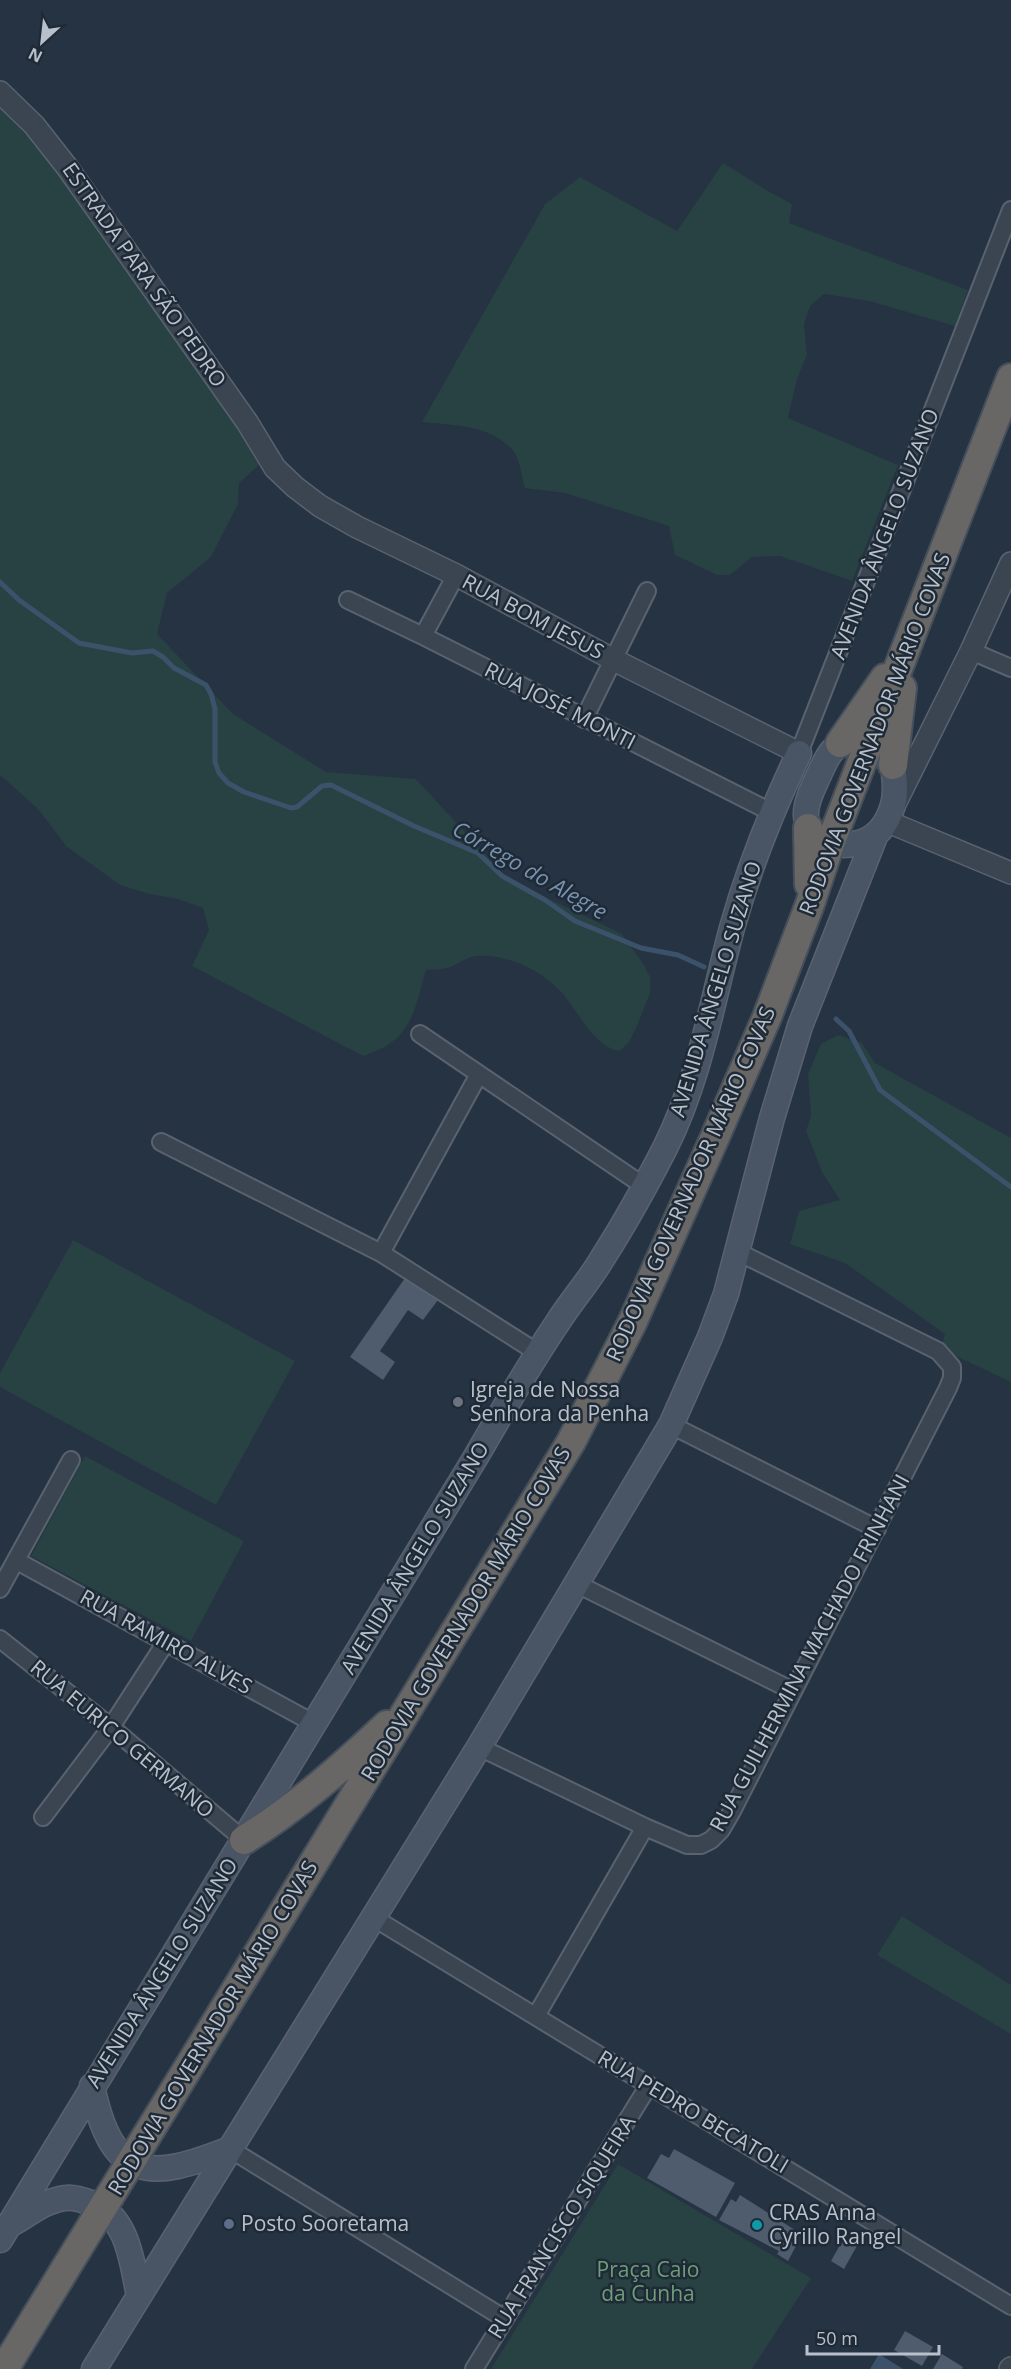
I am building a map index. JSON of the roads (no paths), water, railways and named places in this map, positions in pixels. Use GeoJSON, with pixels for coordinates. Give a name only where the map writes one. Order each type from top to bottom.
{"type":"FeatureCollection","features":[{"type":"Feature","properties":{"kind":"highway","name":"RODOVIA GOVERNADOR MÁRIO COVAS"},"geometry":{"type":"LineString","coordinates":[[4,2369],[571,1442],[632,1323],[748,1060],[810,904],[857,830],[870,743],[1011,378]]}},
{"type":"Feature","properties":{"kind":"highway"},"geometry":{"type":"LineString","coordinates":[[836,746],[907,647]]}},
{"type":"Feature","properties":{"kind":"highway"},"geometry":{"type":"LineString","coordinates":[[893,765],[907,647]]}},
{"type":"Feature","properties":{"kind":"highway"},"geometry":{"type":"LineString","coordinates":[[244,1840],[273,1823],[300,1802],[411,1704]]}},
{"type":"Feature","properties":{"kind":"main road"},"geometry":{"type":"LineString","coordinates":[[94,2369],[479,1748],[671,1425],[710,1337],[726,1294],[772,1118],[857,830],[896,788],[893,765],[870,743],[854,740],[799,753],[814,785]]}},
{"type":"Feature","properties":{"kind":"main road"},"geometry":{"type":"LineString","coordinates":[[836,746],[814,785],[808,800],[806,816],[857,830]]}},
{"type":"Feature","properties":{"kind":"main road","name":"AVENIDA ÂNGELO SUZANO"},"geometry":{"type":"LineString","coordinates":[[2,2236],[315,1724],[538,1353],[601,1261],[667,1144],[684,1104],[707,1034],[732,927],[771,812],[799,753]]}},
{"type":"Feature","properties":{"kind":"main road"},"geometry":{"type":"LineString","coordinates":[[92,2086],[99,2118],[116,2149],[131,2163],[146,2169],[161,2169],[193,2164],[230,2149]]}},
{"type":"Feature","properties":{"kind":"main road"},"geometry":{"type":"LineString","coordinates":[[2,2236],[45,2204],[73,2197],[104,2207],[116,2220],[130,2253],[139,2296]]}},
{"type":"Feature","properties":{"kind":"street","name":"ESTRADA PARA SÃO PEDRO"},"geometry":{"type":"LineString","coordinates":[[0,92],[34,124],[67,167],[247,422],[276,468]]}},
{"type":"Feature","properties":{"kind":"street","name":"AVENIDA ÂNGELO SUZANO"},"geometry":{"type":"LineString","coordinates":[[799,753],[1011,210]]}},
{"type":"Feature","properties":{"kind":"street","name":"RUA BOM JESUS"},"geometry":{"type":"LineString","coordinates":[[276,468],[295,487],[320,506],[456,575],[614,660],[799,753]]}},
{"type":"Feature","properties":{"kind":"street"},"geometry":{"type":"LineString","coordinates":[[1011,563],[971,651],[857,830],[1011,873]]}},
{"type":"Feature","properties":{"kind":"street"},"geometry":{"type":"LineString","coordinates":[[423,636],[456,575]]}},
{"type":"Feature","properties":{"kind":"street"},"geometry":{"type":"LineString","coordinates":[[584,719],[647,591]]}},
{"type":"Feature","properties":{"kind":"street","name":"RUA JOSÉ MONTI"},"geometry":{"type":"LineString","coordinates":[[348,600],[771,812]]}},
{"type":"Feature","properties":{"kind":"street"},"geometry":{"type":"LineString","coordinates":[[971,651],[1011,668]]}},
{"type":"Feature","properties":{"kind":"street"},"geometry":{"type":"LineString","coordinates":[[420,1034],[644,1186]]}},
{"type":"Feature","properties":{"kind":"street"},"geometry":{"type":"LineString","coordinates":[[381,1252],[479,1074]]}},
{"type":"Feature","properties":{"kind":"street"},"geometry":{"type":"LineString","coordinates":[[161,1142],[381,1252],[538,1353]]}},
{"type":"Feature","properties":{"kind":"street","name":"RUA GUILHERMINA MACHADO FRINHANI"},"geometry":{"type":"LineString","coordinates":[[479,1748],[687,1845],[700,1845],[711,1840],[721,1830],[732,1811],[952,1378],[952,1366],[938,1351],[736,1251]]}},
{"type":"Feature","properties":{"kind":"street"},"geometry":{"type":"LineString","coordinates":[[671,1425],[877,1529]]}},
{"type":"Feature","properties":{"kind":"street"},"geometry":{"type":"LineString","coordinates":[[0,1589],[71,1460]]}},
{"type":"Feature","properties":{"kind":"street","name":"RUA RAMIRO ALVES"},"geometry":{"type":"LineString","coordinates":[[17,1561],[315,1724]]}},
{"type":"Feature","properties":{"kind":"street"},"geometry":{"type":"LineString","coordinates":[[577,1584],[793,1691]]}},
{"type":"Feature","properties":{"kind":"street","name":"RUA EURICO GERMANO"},"geometry":{"type":"LineString","coordinates":[[0,1639],[111,1727],[244,1840]]}},
{"type":"Feature","properties":{"kind":"street"},"geometry":{"type":"LineString","coordinates":[[43,1817],[111,1727],[166,1642]]}},
{"type":"Feature","properties":{"kind":"street"},"geometry":{"type":"LineString","coordinates":[[536,2016],[645,1827]]}},
{"type":"Feature","properties":{"kind":"street","name":"RUA PEDRO BECATOLI"},"geometry":{"type":"LineString","coordinates":[[374,1918],[1011,2306]]}},
{"type":"Feature","properties":{"kind":"street","name":"RUA FRANCISCO SIQUEIRA"},"geometry":{"type":"LineString","coordinates":[[474,2369],[649,2085]]}},
{"type":"Feature","properties":{"kind":"street"},"geometry":{"type":"LineString","coordinates":[[230,2149],[506,2319]]}},
{"type":"Feature","properties":{"kind":"water"},"geometry":{"type":"Polygon","coordinates":[[[879,2354],[903,2369],[870,2369],[879,2354]]]}},
{"type":"Feature","properties":{"kind":"waterway","name":"Córrego do Alegre"},"geometry":{"type":"LineString","coordinates":[[0,582],[19,600],[79,643],[132,653],[153,651],[174,668],[206,685],[215,709],[215,762],[219,773],[228,783],[244,792],[291,808],[297,807],[322,786],[331,785],[414,826],[478,853],[502,876],[545,900],[575,921],[641,948],[678,955],[704,967]]}},
{"type":"Feature","properties":{"kind":"waterway","name":"Córrego do Alegre"},"geometry":{"type":"LineString","coordinates":[[836,1019],[849,1031],[880,1090],[1011,1187]]}},
{"type":"Feature","properties":{"kind":"place","name":"Igreja de Nossa Senhora da Penha"},"geometry":{"type":"Point","coordinates":[458,1402]}},
{"type":"Feature","properties":{"kind":"place","name":"Posto Sooretama"},"geometry":{"type":"Point","coordinates":[229,2224]}},
{"type":"Feature","properties":{"kind":"place","name":"CRAS Anna Cyrillo Rangel"},"geometry":{"type":"Point","coordinates":[757,2225]}},
{"type":"Feature","properties":{"kind":"park label","name":"Praça Caio da Cunha"},"geometry":{"type":"Point","coordinates":[648,2282]}}]}
